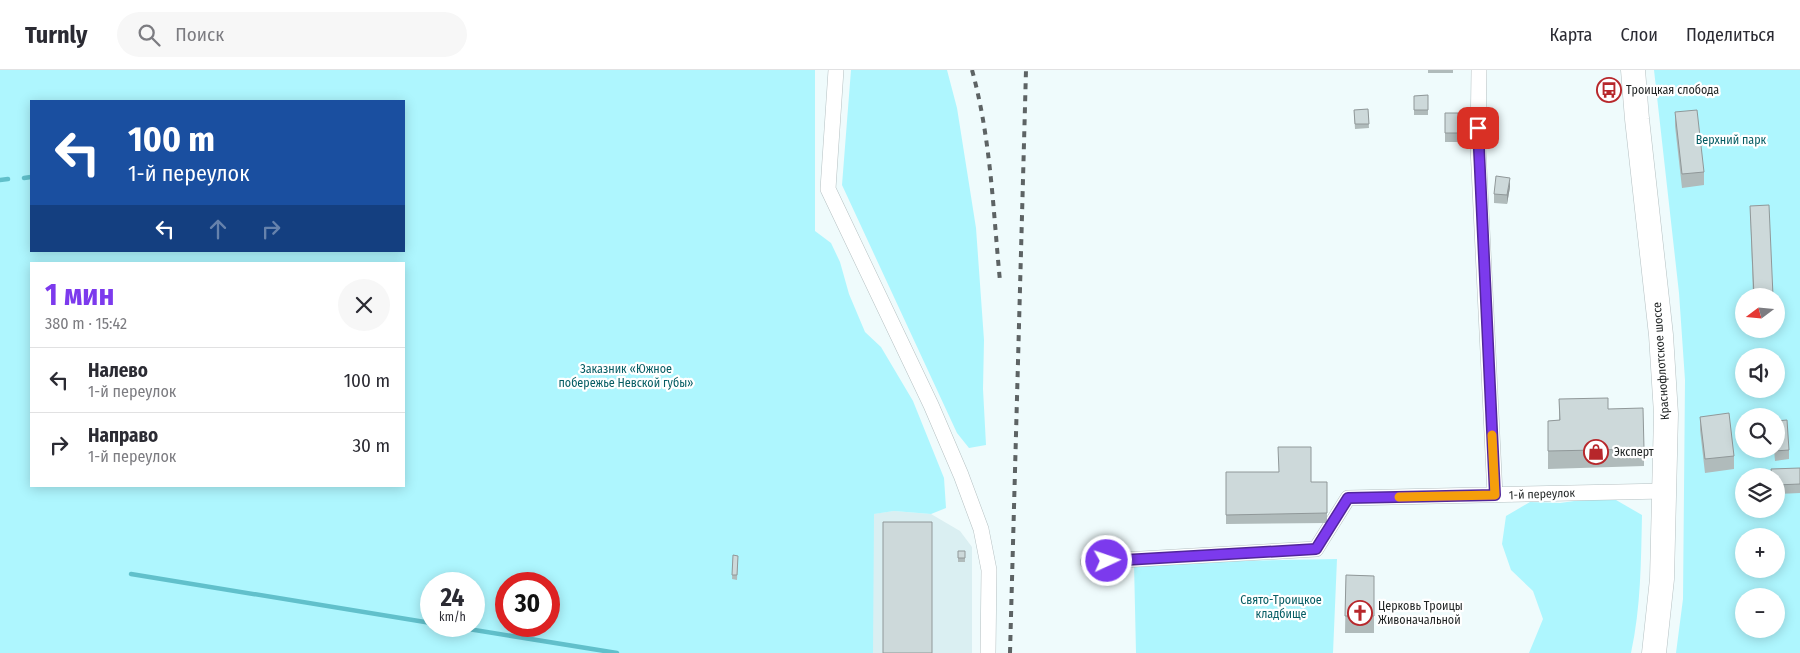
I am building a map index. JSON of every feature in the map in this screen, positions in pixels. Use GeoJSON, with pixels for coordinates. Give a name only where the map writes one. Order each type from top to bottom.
{"type":"FeatureCollection","features":[{"type":"Feature","properties":{"kind":"main road","name":"Краснофлотское шоссе"},"geometry":{"type":"LineString","coordinates":[[1633,70],[1662,335],[1666,414],[1662,578],[1654,653]]}},
{"type":"Feature","properties":{"kind":"street"},"geometry":{"type":"LineString","coordinates":[[836,70],[828,189],[931,405],[961,475],[981,529],[989,570],[988,653]]}},
{"type":"Feature","properties":{"kind":"street"},"geometry":{"type":"LineString","coordinates":[[1479,70],[1478,147],[1495,495]]}},
{"type":"Feature","properties":{"kind":"street","name":"1-й переулок"},"geometry":{"type":"LineString","coordinates":[[1088,562],[1316,549],[1348,498],[1665,491]]}},
{"type":"Feature","properties":{"kind":"shaded area"},"geometry":{"type":"Polygon","coordinates":[[[894,511],[931,514],[960,531],[972,547],[972,653],[836,653],[836,519],[894,511]]]}},
{"type":"Feature","properties":{"kind":"green space","name":"Заказник «Южное побережье Невской губы»"},"geometry":{"type":"Polygon","coordinates":[[[0,70],[815,70],[815,231],[831,243],[840,262],[849,294],[865,332],[881,347],[913,401],[944,478],[946,508],[931,514],[894,511],[874,514],[873,653],[0,653],[0,70]]]}},
{"type":"Feature","properties":{"kind":"green space"},"geometry":{"type":"Polygon","coordinates":[[[851,70],[947,70],[957,108],[976,228],[984,340],[983,389],[986,445],[969,448],[957,433],[842,185],[851,70]]]}},
{"type":"Feature","properties":{"kind":"green space","name":"Верхний парк"},"geometry":{"type":"Polygon","coordinates":[[[1654,70],[1800,70],[1800,653],[1676,653],[1683,599],[1685,380],[1679,293],[1654,70]]]}},
{"type":"Feature","properties":{"kind":"green space"},"geometry":{"type":"Polygon","coordinates":[[[1588,499],[1616,500],[1642,515],[1639,601],[1631,653],[1529,653],[1543,619],[1533,591],[1511,570],[1502,544],[1506,516],[1530,502],[1560,503],[1588,499]]]}},
{"type":"Feature","properties":{"kind":"green space","name":"Свято-Троицкое кладбище"},"geometry":{"type":"Polygon","coordinates":[[[1337,559],[1333,653],[1136,653],[1134,563],[1337,559]]]}},
{"type":"Feature","properties":{"kind":"building"},"geometry":{"type":"Polygon","coordinates":[[[1428,95],[1428,110],[1414,110],[1414,96],[1428,95]]]}},
{"type":"Feature","properties":{"kind":"building"},"geometry":{"type":"Polygon","coordinates":[[[1368,109],[1369,124],[1355,124],[1354,110],[1368,109]]]}},
{"type":"Feature","properties":{"kind":"building"},"geometry":{"type":"Polygon","coordinates":[[[1697,110],[1704,172],[1682,174],[1675,112],[1697,110]]]}},
{"type":"Feature","properties":{"kind":"building"},"geometry":{"type":"Polygon","coordinates":[[[1445,113],[1458,113],[1459,133],[1445,133],[1445,113]]]}},
{"type":"Feature","properties":{"kind":"building"},"geometry":{"type":"Polygon","coordinates":[[[1496,176],[1510,178],[1507,195],[1494,194],[1496,176]]]}},
{"type":"Feature","properties":{"kind":"building"},"geometry":{"type":"Polygon","coordinates":[[[1769,205],[1773,288],[1754,288],[1750,206],[1769,205]]]}},
{"type":"Feature","properties":{"kind":"building","name":"Эксперт"},"geometry":{"type":"Polygon","coordinates":[[[1608,398],[1608,409],[1643,408],[1644,449],[1548,451],[1548,421],[1560,420],[1559,399],[1608,398]]]}},
{"type":"Feature","properties":{"kind":"building"},"geometry":{"type":"Polygon","coordinates":[[[1729,413],[1734,456],[1705,459],[1700,417],[1729,413]]]}},
{"type":"Feature","properties":{"kind":"building"},"geometry":{"type":"Polygon","coordinates":[[[1785,420],[1787,420],[1789,450],[1785,450],[1785,420]]]}},
{"type":"Feature","properties":{"kind":"building"},"geometry":{"type":"Polygon","coordinates":[[[1278,447],[1311,447],[1311,482],[1327,482],[1327,513],[1226,515],[1226,472],[1279,472],[1278,447]]]}},
{"type":"Feature","properties":{"kind":"building"},"geometry":{"type":"Polygon","coordinates":[[[1800,468],[1800,484],[1785,485],[1785,469],[1800,468]]]}},
{"type":"Feature","properties":{"kind":"building"},"geometry":{"type":"Polygon","coordinates":[[[883,522],[932,522],[932,653],[883,653],[883,522]]]}},
{"type":"Feature","properties":{"kind":"building"},"geometry":{"type":"Polygon","coordinates":[[[958,551],[965,551],[965,558],[958,558],[958,551]]]}},
{"type":"Feature","properties":{"kind":"building"},"geometry":{"type":"Polygon","coordinates":[[[733,555],[738,556],[737,575],[732,575],[733,555]]]}},
{"type":"Feature","properties":{"kind":"building"},"geometry":{"type":"Polygon","coordinates":[[[1346,575],[1374,576],[1374,616],[1345,616],[1346,575]]]}},
{"type":"Feature","properties":{"kind":"waterway"},"geometry":{"type":"LineString","coordinates":[[24,178],[30,177]]}},
{"type":"Feature","properties":{"kind":"waterway"},"geometry":{"type":"LineString","coordinates":[[0,180],[8,179]]}},
{"type":"Feature","properties":{"kind":"waterway"},"geometry":{"type":"LineString","coordinates":[[131,574],[420,621]]}},
{"type":"Feature","properties":{"kind":"waterway"},"geometry":{"type":"LineString","coordinates":[[485,632],[617,653]]}},
{"type":"Feature","properties":{"kind":"railway"},"geometry":{"type":"LineString","coordinates":[[972,70],[987,148],[1000,281]]}},
{"type":"Feature","properties":{"kind":"railway"},"geometry":{"type":"LineString","coordinates":[[1010,653],[1026,70]]}},
{"type":"Feature","properties":{"kind":"slow traffic"},"geometry":{"type":"LineString","coordinates":[[1399,497],[1495,495],[1492,435]]}},
{"type":"Feature","properties":{"kind":"place","name":"Троицкая слобода"},"geometry":{"type":"Point","coordinates":[1609,90]}},
{"type":"Feature","properties":{"kind":"place","name":"Эксперт"},"geometry":{"type":"Point","coordinates":[1596,452]}},
{"type":"Feature","properties":{"kind":"place","name":"Церковь Троицы Живоначальной"},"geometry":{"type":"Point","coordinates":[1360,613]}},
{"type":"Feature","properties":{"kind":"route"},"geometry":{"type":"LineString","coordinates":[[1107,561],[1316,549],[1348,498],[1495,495],[1478,128]]}}]}
